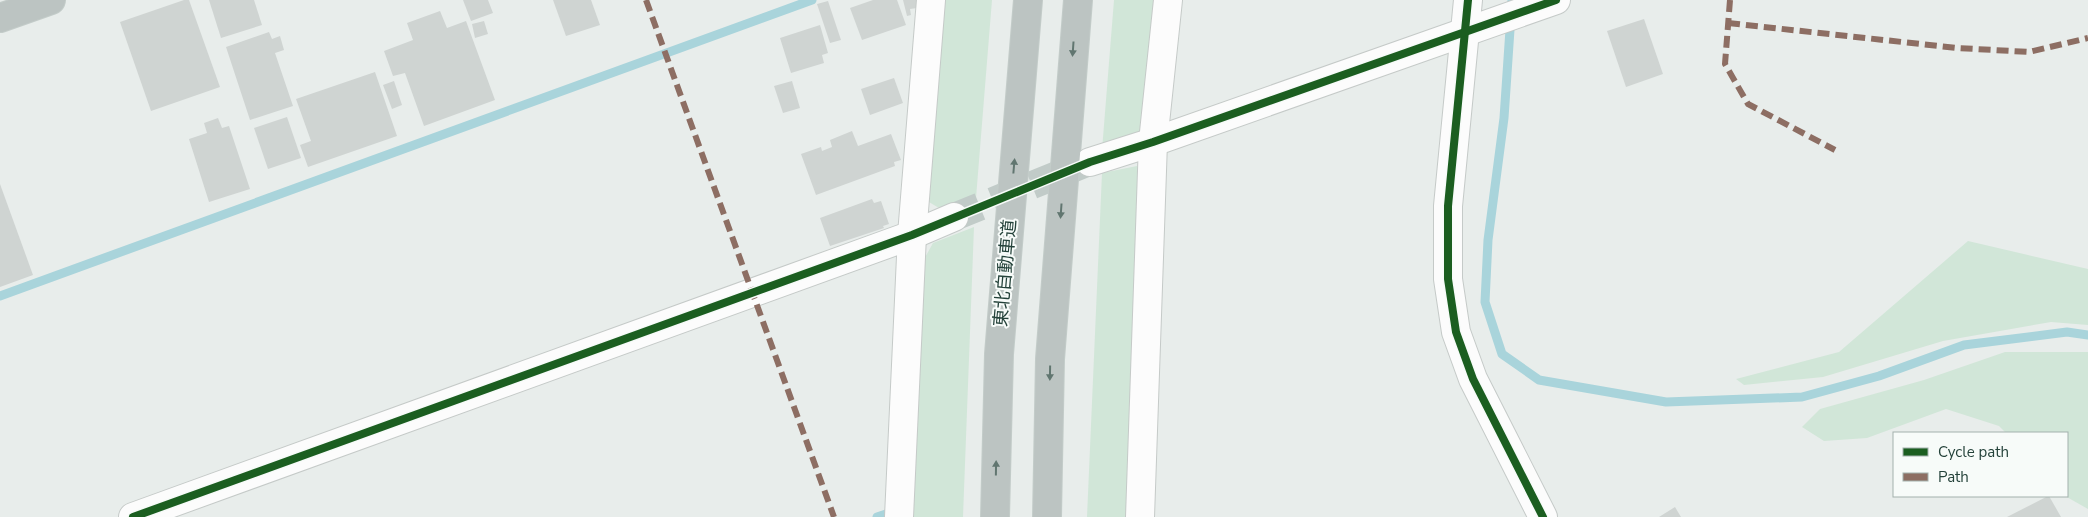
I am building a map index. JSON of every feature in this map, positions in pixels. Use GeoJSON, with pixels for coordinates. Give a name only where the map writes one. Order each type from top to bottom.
{"type":"FeatureCollection","features":[{"type":"Feature","properties":{"kind":"highway"},"geometry":{"type":"LineString","coordinates":[[0,18],[50,0]]}},
{"type":"Feature","properties":{"kind":"highway","name":"東北自動車道"},"geometry":{"type":"LineString","coordinates":[[995,517],[999,354],[1028,0]]}},
{"type":"Feature","properties":{"kind":"highway"},"geometry":{"type":"LineString","coordinates":[[1047,517],[1050,359],[1078,0]]}},
{"type":"Feature","properties":{"kind":"street"},"geometry":{"type":"LineString","coordinates":[[899,517],[912,235],[931,0]]}},
{"type":"Feature","properties":{"kind":"street"},"geometry":{"type":"LineString","coordinates":[[1140,517],[1153,142],[1168,0]]}},
{"type":"Feature","properties":{"kind":"street"},"geometry":{"type":"LineString","coordinates":[[1468,0],[1448,206],[1448,279],[1456,332],[1473,379],[1543,517]]}},
{"type":"Feature","properties":{"kind":"street"},"geometry":{"type":"LineString","coordinates":[[1090,162],[1153,142],[1556,0]]}},
{"type":"Feature","properties":{"kind":"street"},"geometry":{"type":"LineString","coordinates":[[134,517],[912,235],[954,217]]}},
{"type":"Feature","properties":{"kind":"green space"},"geometry":{"type":"Polygon","coordinates":[[[942,0],[992,0],[976,198],[944,211],[924,199],[942,0]]]}},
{"type":"Feature","properties":{"kind":"green space"},"geometry":{"type":"Polygon","coordinates":[[[1114,0],[1159,0],[1146,126],[1139,137],[1102,150],[1114,0]]]}},
{"type":"Feature","properties":{"kind":"green space"},"geometry":{"type":"Polygon","coordinates":[[[1137,166],[1145,185],[1132,517],[1087,517],[1102,173],[1137,166]]]}},
{"type":"Feature","properties":{"kind":"green space"},"geometry":{"type":"Polygon","coordinates":[[[974,227],[963,517],[913,517],[922,263],[933,243],[974,227]]]}},
{"type":"Feature","properties":{"kind":"green space"},"geometry":{"type":"Polygon","coordinates":[[[1968,241],[2088,269],[2088,325],[2051,322],[1943,341],[1823,377],[1744,385],[1736,379],[1839,352],[1968,241]]]}},
{"type":"Feature","properties":{"kind":"green space"},"geometry":{"type":"Polygon","coordinates":[[[2005,352],[2088,352],[2088,509],[2067,497],[2068,432],[2005,432],[1999,426],[1946,409],[1867,438],[1824,441],[1802,427],[1820,409],[1924,380],[2005,352]]]}},
{"type":"Feature","properties":{"kind":"building"},"geometry":{"type":"Polygon","coordinates":[[[184,0],[189,0],[220,87],[151,111],[120,22],[184,0]]]}},
{"type":"Feature","properties":{"kind":"building"},"geometry":{"type":"Polygon","coordinates":[[[209,0],[254,0],[262,25],[221,38],[209,0]]]}},
{"type":"Feature","properties":{"kind":"building"},"geometry":{"type":"Polygon","coordinates":[[[463,0],[488,0],[493,13],[471,21],[463,0]]]}},
{"type":"Feature","properties":{"kind":"building"},"geometry":{"type":"Polygon","coordinates":[[[553,0],[591,0],[600,25],[566,36],[553,0]]]}},
{"type":"Feature","properties":{"kind":"building"},"geometry":{"type":"Polygon","coordinates":[[[873,0],[897,0],[906,25],[862,40],[850,8],[873,0]]]}},
{"type":"Feature","properties":{"kind":"building"},"geometry":{"type":"Polygon","coordinates":[[[903,0],[916,0],[917,8],[910,9],[911,15],[907,16],[903,0]]]}},
{"type":"Feature","properties":{"kind":"building"},"geometry":{"type":"Polygon","coordinates":[[[828,1],[841,40],[830,43],[817,4],[828,1]]]}},
{"type":"Feature","properties":{"kind":"building"},"geometry":{"type":"Polygon","coordinates":[[[440,11],[447,28],[466,21],[495,100],[424,126],[405,73],[393,76],[384,51],[413,40],[407,23],[440,11]]]}},
{"type":"Feature","properties":{"kind":"building"},"geometry":{"type":"Polygon","coordinates":[[[1644,19],[1663,74],[1626,87],[1607,31],[1644,19]]]}},
{"type":"Feature","properties":{"kind":"building"},"geometry":{"type":"Polygon","coordinates":[[[484,21],[488,34],[475,38],[472,24],[484,21]]]}},
{"type":"Feature","properties":{"kind":"building"},"geometry":{"type":"Polygon","coordinates":[[[820,25],[828,53],[822,55],[824,63],[791,73],[780,38],[820,25]]]}},
{"type":"Feature","properties":{"kind":"building"},"geometry":{"type":"Polygon","coordinates":[[[269,32],[272,39],[280,36],[284,50],[275,53],[293,106],[250,120],[226,47],[269,32]]]}},
{"type":"Feature","properties":{"kind":"building"},"geometry":{"type":"Polygon","coordinates":[[[375,72],[397,136],[308,167],[300,145],[311,141],[296,99],[375,72]]]}},
{"type":"Feature","properties":{"kind":"building"},"geometry":{"type":"Polygon","coordinates":[[[894,78],[903,103],[870,115],[861,89],[894,78]]]}},
{"type":"Feature","properties":{"kind":"building"},"geometry":{"type":"Polygon","coordinates":[[[394,81],[402,105],[392,109],[383,85],[394,81]]]}},
{"type":"Feature","properties":{"kind":"building"},"geometry":{"type":"Polygon","coordinates":[[[792,81],[800,108],[783,113],[774,86],[792,81]]]}},
{"type":"Feature","properties":{"kind":"building"},"geometry":{"type":"Polygon","coordinates":[[[287,117],[301,158],[268,169],[254,128],[287,117]]]}},
{"type":"Feature","properties":{"kind":"building"},"geometry":{"type":"Polygon","coordinates":[[[218,118],[222,128],[229,126],[250,189],[209,202],[189,139],[207,133],[204,123],[218,118]]]}},
{"type":"Feature","properties":{"kind":"building"},"geometry":{"type":"Polygon","coordinates":[[[852,131],[858,146],[891,134],[901,160],[894,162],[895,166],[816,195],[801,154],[821,147],[822,151],[832,147],[830,140],[852,131]]]}},
{"type":"Feature","properties":{"kind":"building"},"geometry":{"type":"Polygon","coordinates":[[[0,184],[33,275],[0,287],[0,184]]]}},
{"type":"Feature","properties":{"kind":"building"},"geometry":{"type":"Polygon","coordinates":[[[872,199],[874,203],[881,201],[889,224],[883,226],[884,228],[830,246],[820,218],[872,199]]]}},
{"type":"Feature","properties":{"kind":"building"},"geometry":{"type":"Polygon","coordinates":[[[2050,497],[2061,517],[2007,517],[2050,497]]]}},
{"type":"Feature","properties":{"kind":"building"},"geometry":{"type":"Polygon","coordinates":[[[1675,507],[1681,517],[1659,517],[1675,507]]]}},
{"type":"Feature","properties":{"kind":"waterway"},"geometry":{"type":"LineString","coordinates":[[0,296],[812,0]]}},
{"type":"Feature","properties":{"kind":"waterway"},"geometry":{"type":"LineString","coordinates":[[1512,0],[1504,118],[1488,240],[1485,302],[1502,354],[1539,380],[1666,402],[1802,397],[1879,376],[1964,345],[2067,332],[2088,335]]}},
{"type":"Feature","properties":{"kind":"waterway"},"geometry":{"type":"LineString","coordinates":[[877,517],[886,514]]}},
{"type":"Feature","properties":{"kind":"tunnel"},"geometry":{"type":"LineString","coordinates":[[954,217],[1084,164]]}},
{"type":"Feature","properties":{"kind":"marked path"},"geometry":{"type":"LineString","coordinates":[[646,0],[834,517]]}},
{"type":"Feature","properties":{"kind":"marked path"},"geometry":{"type":"LineString","coordinates":[[1730,0],[1725,64],[1748,104],[1835,150]]}},
{"type":"Feature","properties":{"kind":"marked path"},"geometry":{"type":"LineString","coordinates":[[1728,23],[1957,48],[2029,52],[2088,38]]}},
{"type":"Feature","properties":{"kind":"cycle path"},"geometry":{"type":"LineString","coordinates":[[1468,0],[1448,206],[1448,279],[1456,332],[1473,379],[1543,517]]}},
{"type":"Feature","properties":{"kind":"cycle path"},"geometry":{"type":"LineString","coordinates":[[133,517],[912,235],[1090,162],[1153,142],[1556,0]]}}]}
